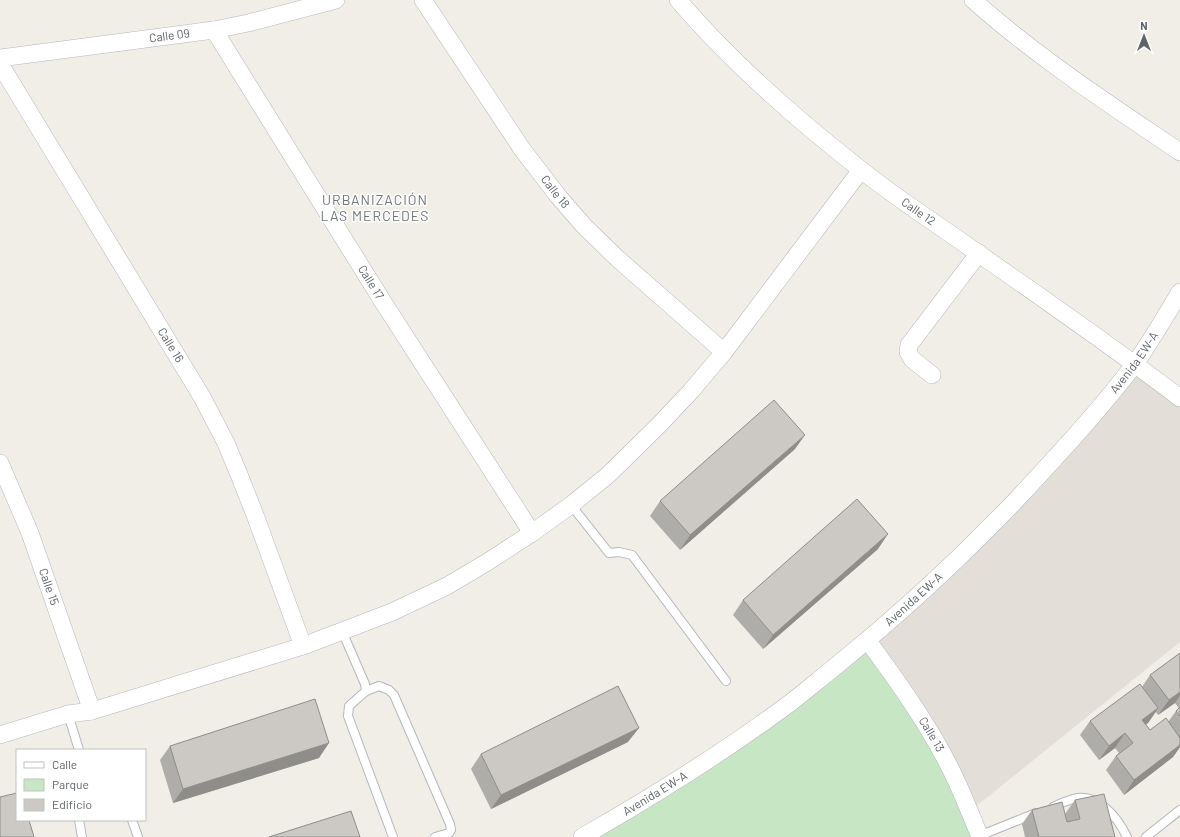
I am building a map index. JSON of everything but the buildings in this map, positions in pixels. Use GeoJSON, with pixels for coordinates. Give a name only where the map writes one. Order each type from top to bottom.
{"type":"FeatureCollection","features":[{"type":"Feature","properties":{"kind":"street","name":"Calle 09"},"geometry":{"type":"LineString","coordinates":[[0,58],[214,30],[255,22],[336,0]]}},
{"type":"Feature","properties":{"kind":"street","name":"Calle 18"},"geometry":{"type":"LineString","coordinates":[[423,0],[522,148],[558,196],[584,226],[618,259],[724,352]]}},
{"type":"Feature","properties":{"kind":"street","name":"Calle 12"},"geometry":{"type":"LineString","coordinates":[[678,0],[701,27],[742,68],[814,132],[861,170],[1135,363],[1180,398]]}},
{"type":"Feature","properties":{"kind":"street"},"geometry":{"type":"LineString","coordinates":[[973,0],[1006,29],[1094,93],[1180,152]]}},
{"type":"Feature","properties":{"kind":"street","name":"Calle 17"},"geometry":{"type":"LineString","coordinates":[[214,30],[387,308],[532,533]]}},
{"type":"Feature","properties":{"kind":"street","name":"Calle 16"},"geometry":{"type":"LineString","coordinates":[[0,64],[202,397],[226,443],[255,515],[302,646]]}},
{"type":"Feature","properties":{"kind":"street"},"geometry":{"type":"LineString","coordinates":[[0,735],[68,714],[92,711],[302,646],[342,631],[392,612],[447,586],[532,533],[571,505],[608,475],[658,426],[724,352],[861,170]]}},
{"type":"Feature","properties":{"kind":"street"},"geometry":{"type":"LineString","coordinates":[[932,375],[912,359],[908,352],[910,345],[979,253]]}},
{"type":"Feature","properties":{"kind":"street","name":"Avenida EW-A"},"geometry":{"type":"LineString","coordinates":[[582,837],[666,787],[728,747],[787,706],[868,641],[932,584],[992,526],[1090,419],[1135,363],[1180,292]]}},
{"type":"Feature","properties":{"kind":"street","name":"Calle 15"},"geometry":{"type":"LineString","coordinates":[[0,463],[30,533],[92,711]]}},
{"type":"Feature","properties":{"kind":"street","name":"Calle 13"},"geometry":{"type":"LineString","coordinates":[[868,641],[915,708],[937,744],[958,786],[979,836]]}},
{"type":"Feature","properties":{"kind":"lane"},"geometry":{"type":"LineString","coordinates":[[571,505],[609,553],[619,552],[632,555],[726,681]]}},
{"type":"Feature","properties":{"kind":"lane"},"geometry":{"type":"LineString","coordinates":[[342,631],[365,684],[366,691]]}},
{"type":"Feature","properties":{"kind":"lane"},"geometry":{"type":"LineString","coordinates":[[393,837],[348,716],[349,706],[366,691],[379,686],[389,690],[394,695],[450,824],[451,830],[449,833],[435,837]]}},
{"type":"Feature","properties":{"kind":"lane"},"geometry":{"type":"LineString","coordinates":[[68,714],[79,749]]}},
{"type":"Feature","properties":{"kind":"lane"},"geometry":{"type":"LineString","coordinates":[[979,836],[1074,799],[1083,798],[1092,800],[1107,808],[1127,837]]}},
{"type":"Feature","properties":{"kind":"lane"},"geometry":{"type":"LineString","coordinates":[[1146,837],[1180,810]]}},
{"type":"Feature","properties":{"kind":"lane"},"geometry":{"type":"LineString","coordinates":[[79,821],[82,837]]}},
{"type":"Feature","properties":{"kind":"lane"},"geometry":{"type":"LineString","coordinates":[[132,821],[138,837]]}},
{"type":"Feature","properties":{"kind":"shaded area"},"geometry":{"type":"Polygon","coordinates":[[[1135,363],[1180,398],[1180,642],[969,812],[868,641],[932,584],[1135,363]]]}},
{"type":"Feature","properties":{"kind":"green space"},"geometry":{"type":"Polygon","coordinates":[[[868,641],[915,708],[980,837],[582,837],[868,641]]]}},
{"type":"Feature","properties":{"kind":"district","name":"URBANIZACIÓN LAS MERCEDES"},"geometry":{"type":"Point","coordinates":[375,208]}}]}
